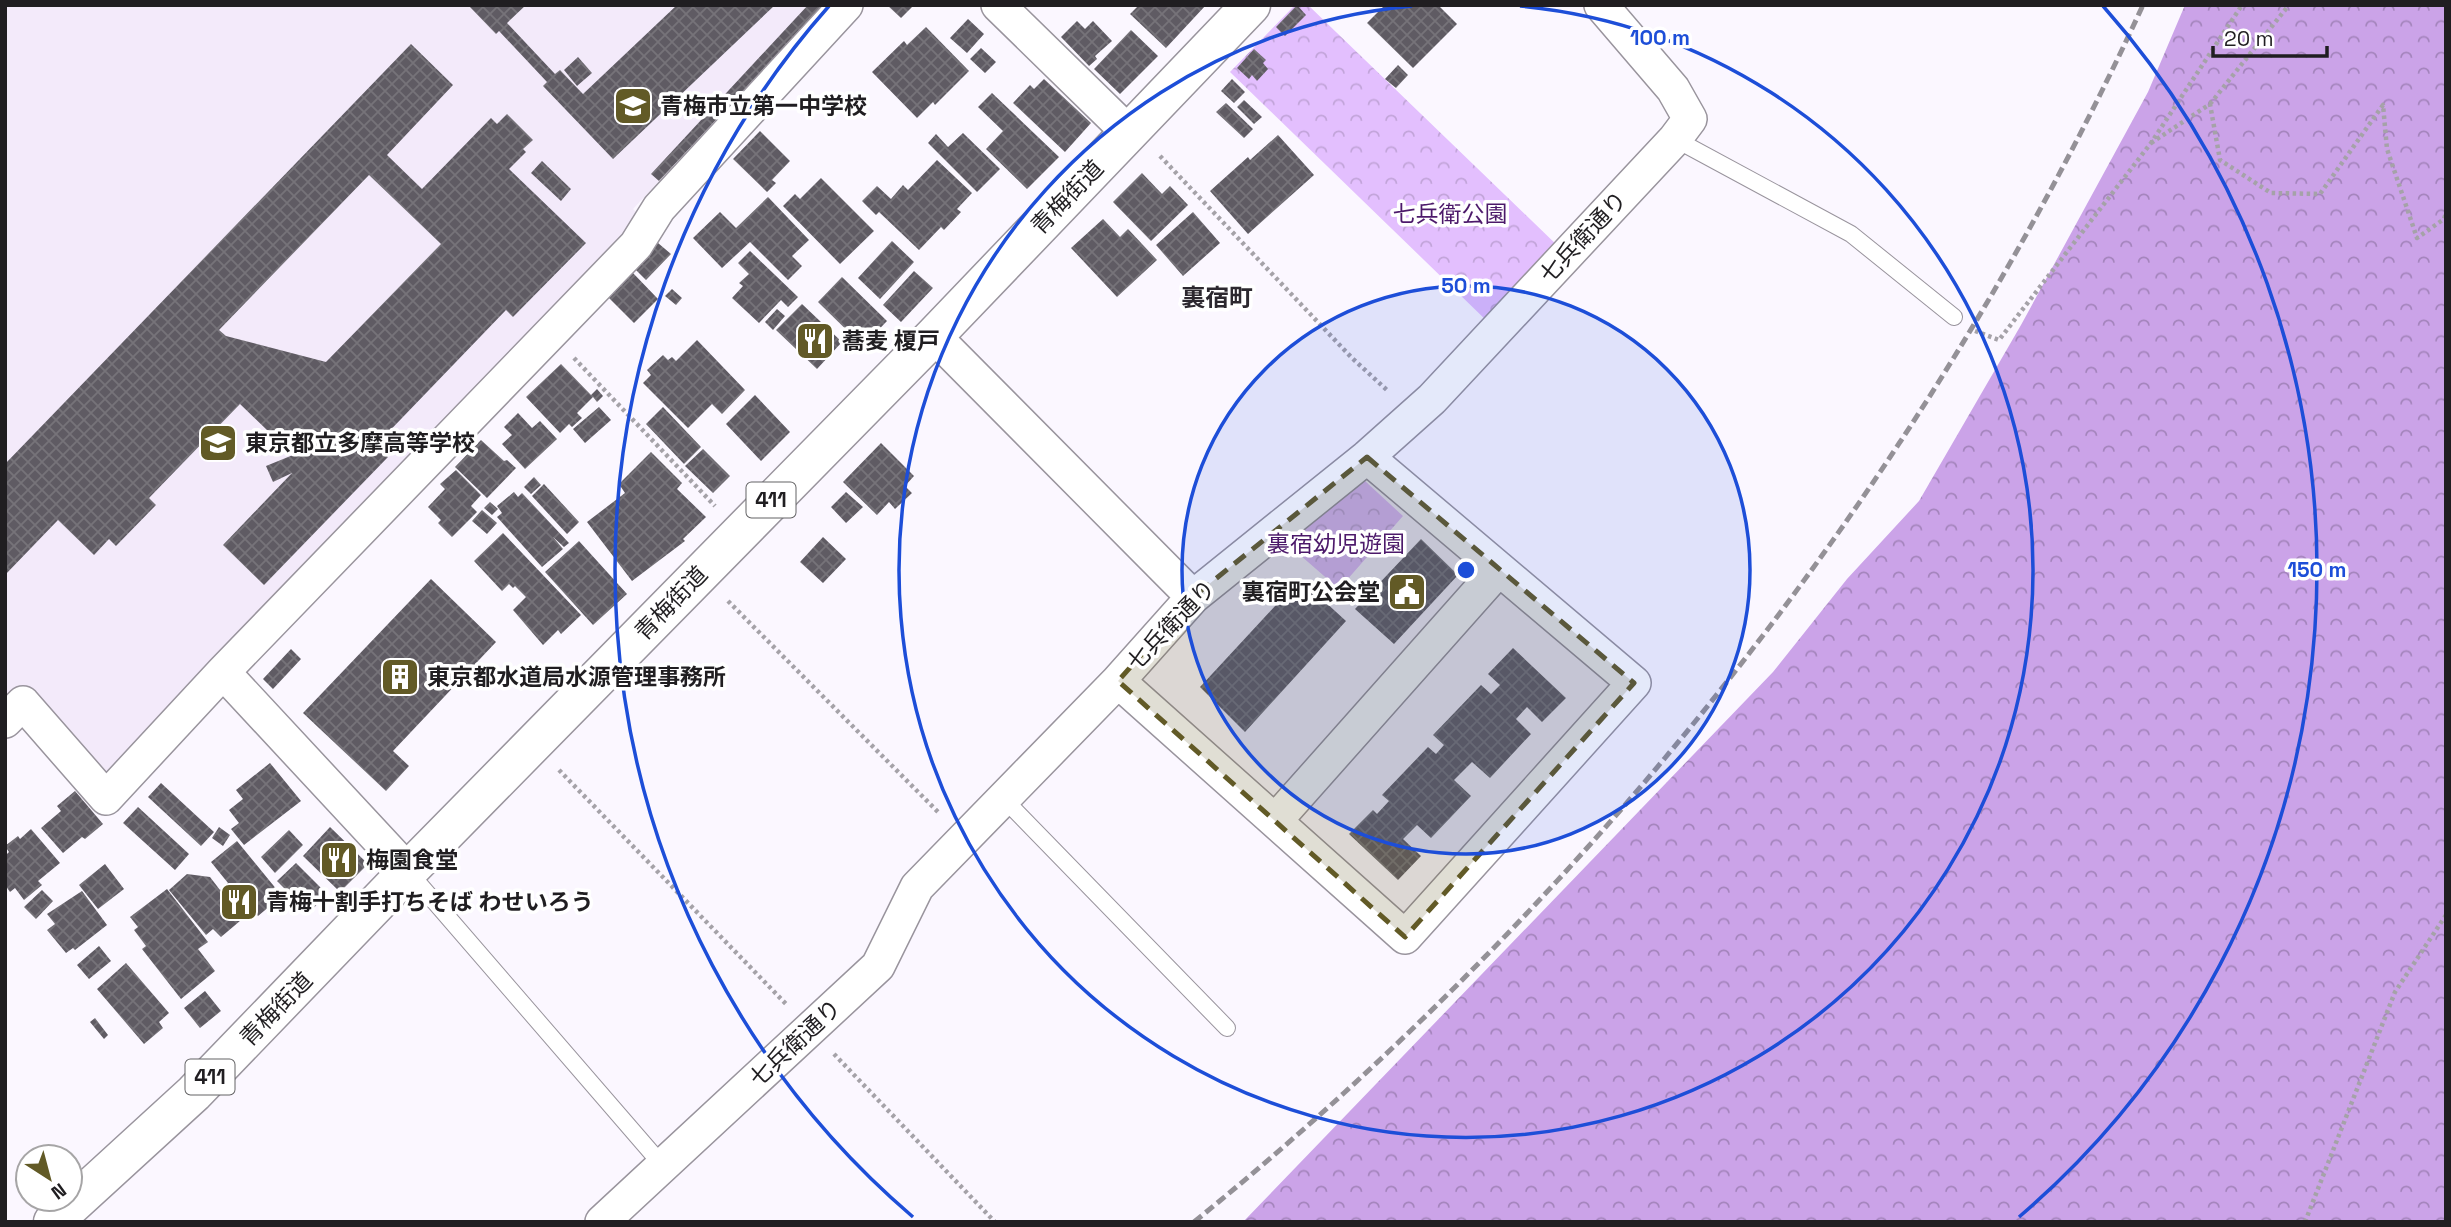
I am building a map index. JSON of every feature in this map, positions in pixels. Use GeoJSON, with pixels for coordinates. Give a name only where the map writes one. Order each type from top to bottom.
{"type":"FeatureCollection","features":[{"type":"Feature","properties":{"kind":"highway","name":"青梅街道"},"geometry":{"type":"LineString","coordinates":[[53,1222],[194,1093],[933,336],[1251,5]]}},
{"type":"Feature","properties":{"kind":"street"},"geometry":{"type":"LineString","coordinates":[[5,720],[23,703],[106,798],[636,245],[659,208],[846,5]]}},
{"type":"Feature","properties":{"kind":"street"},"geometry":{"type":"LineString","coordinates":[[998,5],[1128,132]]}},
{"type":"Feature","properties":{"kind":"street","name":"七兵衛通り"},"geometry":{"type":"LineString","coordinates":[[602,1222],[878,966],[916,887],[1118,681],[1193,597],[1367,457],[1414,415],[1675,139],[1690,119],[1673,89],[1601,5]]}},
{"type":"Feature","properties":{"kind":"street"},"geometry":{"type":"LineString","coordinates":[[933,336],[1193,597]]}},
{"type":"Feature","properties":{"kind":"street"},"geometry":{"type":"LineString","coordinates":[[1118,681],[1405,937],[1634,683],[1367,457]]}},
{"type":"Feature","properties":{"kind":"street"},"geometry":{"type":"LineString","coordinates":[[1275,821],[1499,569]]}},
{"type":"Feature","properties":{"kind":"street"},"geometry":{"type":"LineString","coordinates":[[223,673],[408,871]]}},
{"type":"Feature","properties":{"kind":"lane"},"geometry":{"type":"LineString","coordinates":[[1675,139],[1851,234],[1954,317]]}},
{"type":"Feature","properties":{"kind":"lane"},"geometry":{"type":"LineString","coordinates":[[1003,797],[1227,1028]]}},
{"type":"Feature","properties":{"kind":"lane"},"geometry":{"type":"LineString","coordinates":[[408,871],[663,1166]]}},
{"type":"Feature","properties":{"kind":"path"},"geometry":{"type":"LineString","coordinates":[[1954,317],[1971,329],[1999,340],[2151,143],[2242,5]]}},
{"type":"Feature","properties":{"kind":"path"},"geometry":{"type":"LineString","coordinates":[[2151,143],[2210,104],[2289,5]]}},
{"type":"Feature","properties":{"kind":"path"},"geometry":{"type":"LineString","coordinates":[[2210,104],[2220,160],[2271,193],[2320,194],[2383,106],[2387,149],[2417,238],[2444,219],[2446,213]]}},
{"type":"Feature","properties":{"kind":"path"},"geometry":{"type":"LineString","coordinates":[[1128,132],[1153,149],[1352,358],[1414,415]]}},
{"type":"Feature","properties":{"kind":"path"},"geometry":{"type":"LineString","coordinates":[[550,333],[740,532]]}},
{"type":"Feature","properties":{"kind":"path"},"geometry":{"type":"LineString","coordinates":[[700,573],[964,839]]}},
{"type":"Feature","properties":{"kind":"path"},"geometry":{"type":"LineString","coordinates":[[534,744],[995,1222]]}},
{"type":"Feature","properties":{"kind":"path"},"geometry":{"type":"LineString","coordinates":[[2305,1222],[2395,992],[2446,915]]}},
{"type":"Feature","properties":{"kind":"highlighted area"},"geometry":{"type":"Polygon","coordinates":[[[1367,457],[1634,683],[1405,937],[1118,681],[1193,597],[1367,457]]]}},
{"type":"Feature","properties":{"kind":"shaded area","name":"東京都立多摩高等学校"},"geometry":{"type":"Polygon","coordinates":[[[5,5],[824,5],[633,209],[637,213],[628,239],[114,775],[98,772],[5,707],[5,5]]]}},
{"type":"Feature","properties":{"kind":"green space","name":"七兵衛公園"},"geometry":{"type":"Polygon","coordinates":[[[1295,5],[1308,5],[1561,249],[1489,323],[1230,72],[1295,5]]]}},
{"type":"Feature","properties":{"kind":"green space"},"geometry":{"type":"Polygon","coordinates":[[[2185,5],[2446,5],[2446,1222],[1243,1222],[1773,672],[1847,579],[1919,501],[2021,325],[2148,92],[2185,5]]]}},
{"type":"Feature","properties":{"kind":"green space","name":"裏宿幼児遊園"},"geometry":{"type":"Polygon","coordinates":[[[1365,481],[1403,516],[1339,589],[1285,542],[1365,481]]]}},
{"type":"Feature","properties":{"kind":"building"},"geometry":{"type":"Polygon","coordinates":[[[468,5],[526,5],[507,23],[555,74],[560,70],[583,94],[677,5],[775,5],[613,159],[543,86],[547,82],[499,31],[496,34],[468,5]]]}},
{"type":"Feature","properties":{"kind":"building"},"geometry":{"type":"Polygon","coordinates":[[[808,5],[823,5],[659,181],[651,174],[808,5]]]}},
{"type":"Feature","properties":{"kind":"building"},"geometry":{"type":"Polygon","coordinates":[[[887,5],[910,5],[912,7],[901,18],[887,5]]]}},
{"type":"Feature","properties":{"kind":"building"},"geometry":{"type":"Polygon","coordinates":[[[1139,5],[1206,5],[1166,48],[1130,14],[1139,5]]]}},
{"type":"Feature","properties":{"kind":"building"},"geometry":{"type":"Polygon","coordinates":[[[1297,5],[1306,15],[1285,36],[1276,27],[1297,5]]]}},
{"type":"Feature","properties":{"kind":"building"},"geometry":{"type":"Polygon","coordinates":[[[1385,5],[1438,5],[1457,24],[1413,68],[1367,23],[1385,5]]]}},
{"type":"Feature","properties":{"kind":"building"},"geometry":{"type":"Polygon","coordinates":[[[968,19],[984,34],[967,53],[950,38],[968,19]]]}},
{"type":"Feature","properties":{"kind":"building"},"geometry":{"type":"Polygon","coordinates":[[[1077,21],[1085,29],[1093,21],[1112,41],[1095,56],[1097,59],[1089,66],[1061,37],[1077,21]]]}},
{"type":"Feature","properties":{"kind":"building"},"geometry":{"type":"Polygon","coordinates":[[[926,27],[969,71],[935,105],[933,102],[917,118],[872,72],[904,41],[907,45],[926,27]]]}},
{"type":"Feature","properties":{"kind":"building"},"geometry":{"type":"Polygon","coordinates":[[[1131,30],[1158,56],[1120,94],[1094,69],[1131,30]]]}},
{"type":"Feature","properties":{"kind":"building"},"geometry":{"type":"Polygon","coordinates":[[[411,44],[453,85],[387,155],[422,189],[491,118],[497,124],[507,114],[533,140],[523,149],[526,152],[509,169],[586,243],[513,317],[506,310],[376,445],[388,457],[264,585],[223,545],[292,473],[273,482],[266,466],[293,455],[240,404],[149,498],[156,505],[116,546],[109,539],[94,555],[58,520],[5,575],[5,464],[411,44]],[[369,175],[219,330],[226,336],[326,362],[441,244],[369,175]]]}},
{"type":"Feature","properties":{"kind":"building"},"geometry":{"type":"Polygon","coordinates":[[[981,48],[996,62],[985,73],[970,59],[981,48]]]}},
{"type":"Feature","properties":{"kind":"building"},"geometry":{"type":"Polygon","coordinates":[[[1254,49],[1266,60],[1263,63],[1268,69],[1257,81],[1252,75],[1249,79],[1237,68],[1254,49]]]}},
{"type":"Feature","properties":{"kind":"building"},"geometry":{"type":"Polygon","coordinates":[[[578,57],[592,73],[577,86],[564,70],[578,57]]]}},
{"type":"Feature","properties":{"kind":"building"},"geometry":{"type":"Polygon","coordinates":[[[1398,65],[1408,75],[1396,88],[1385,79],[1398,65]]]}},
{"type":"Feature","properties":{"kind":"building"},"geometry":{"type":"Polygon","coordinates":[[[1044,79],[1091,123],[1065,152],[1013,103],[1030,85],[1034,89],[1044,79]]]}},
{"type":"Feature","properties":{"kind":"building"},"geometry":{"type":"Polygon","coordinates":[[[1232,79],[1245,92],[1234,103],[1221,91],[1232,79]]]}},
{"type":"Feature","properties":{"kind":"building"},"geometry":{"type":"Polygon","coordinates":[[[992,93],[1059,157],[1027,189],[986,149],[1003,131],[978,107],[992,93]]]}},
{"type":"Feature","properties":{"kind":"building"},"geometry":{"type":"Polygon","coordinates":[[[1244,100],[1262,117],[1254,124],[1237,107],[1244,100]]]}},
{"type":"Feature","properties":{"kind":"building"},"geometry":{"type":"Polygon","coordinates":[[[1226,103],[1253,129],[1244,138],[1216,112],[1226,103]]]}},
{"type":"Feature","properties":{"kind":"building"},"geometry":{"type":"Polygon","coordinates":[[[760,131],[790,161],[772,180],[776,183],[767,192],[733,159],[760,131]]]}},
{"type":"Feature","properties":{"kind":"building"},"geometry":{"type":"Polygon","coordinates":[[[963,133],[1000,169],[977,192],[928,143],[936,134],[948,147],[963,133]]]}},
{"type":"Feature","properties":{"kind":"building"},"geometry":{"type":"Polygon","coordinates":[[[1278,135],[1314,175],[1248,234],[1210,191],[1278,135]]]}},
{"type":"Feature","properties":{"kind":"building"},"geometry":{"type":"Polygon","coordinates":[[[937,160],[972,193],[957,209],[961,212],[944,230],[941,227],[919,250],[879,212],[876,215],[862,201],[877,186],[891,199],[903,185],[908,190],[937,160]]]}},
{"type":"Feature","properties":{"kind":"building"},"geometry":{"type":"Polygon","coordinates":[[[542,161],[571,189],[561,201],[531,173],[542,161]]]}},
{"type":"Feature","properties":{"kind":"building"},"geometry":{"type":"Polygon","coordinates":[[[1142,173],[1162,194],[1170,186],[1188,205],[1151,241],[1113,202],[1142,173]]]}},
{"type":"Feature","properties":{"kind":"building"},"geometry":{"type":"Polygon","coordinates":[[[821,178],[874,231],[840,264],[783,206],[795,194],[800,199],[821,178]]]}},
{"type":"Feature","properties":{"kind":"building"},"geometry":{"type":"Polygon","coordinates":[[[768,197],[809,240],[792,256],[802,266],[788,280],[750,242],[722,268],[693,238],[720,212],[736,228],[768,197]]]}},
{"type":"Feature","properties":{"kind":"building"},"geometry":{"type":"Polygon","coordinates":[[[1193,212],[1220,243],[1183,276],[1156,245],[1193,212]]]}},
{"type":"Feature","properties":{"kind":"building"},"geometry":{"type":"Polygon","coordinates":[[[1103,219],[1120,237],[1128,229],[1157,260],[1117,297],[1071,248],[1103,219]]]}},
{"type":"Feature","properties":{"kind":"building"},"geometry":{"type":"Polygon","coordinates":[[[892,241],[914,262],[880,299],[858,278],[892,241]]]}},
{"type":"Feature","properties":{"kind":"building"},"geometry":{"type":"Polygon","coordinates":[[[658,243],[671,254],[646,280],[634,268],[658,243]]]}},
{"type":"Feature","properties":{"kind":"building"},"geometry":{"type":"Polygon","coordinates":[[[750,251],[798,297],[788,307],[781,300],[759,323],[732,298],[743,286],[739,283],[749,274],[738,263],[750,251]]]}},
{"type":"Feature","properties":{"kind":"building"},"geometry":{"type":"Polygon","coordinates":[[[914,271],[933,288],[901,322],[883,305],[914,271]]]}},
{"type":"Feature","properties":{"kind":"building"},"geometry":{"type":"Polygon","coordinates":[[[632,272],[658,299],[634,323],[607,296],[632,272]]]}},
{"type":"Feature","properties":{"kind":"building"},"geometry":{"type":"Polygon","coordinates":[[[842,277],[887,321],[863,346],[818,302],[842,277]]]}},
{"type":"Feature","properties":{"kind":"building"},"geometry":{"type":"Polygon","coordinates":[[[672,289],[682,298],[676,305],[665,296],[672,289]]]}},
{"type":"Feature","properties":{"kind":"building"},"geometry":{"type":"Polygon","coordinates":[[[802,304],[842,342],[817,369],[776,330],[802,304]]]}},
{"type":"Feature","properties":{"kind":"building"},"geometry":{"type":"Polygon","coordinates":[[[777,309],[785,316],[773,330],[765,322],[777,309]]]}},
{"type":"Feature","properties":{"kind":"building"},"geometry":{"type":"Polygon","coordinates":[[[697,340],[745,390],[722,414],[712,404],[688,428],[643,383],[651,375],[647,370],[663,355],[668,360],[672,357],[676,361],[697,340]]]}},
{"type":"Feature","properties":{"kind":"building"},"geometry":{"type":"Polygon","coordinates":[[[561,364],[591,395],[597,389],[603,396],[597,402],[593,397],[577,413],[582,418],[572,427],[569,424],[560,433],[526,397],[561,364]]]}},
{"type":"Feature","properties":{"kind":"building"},"geometry":{"type":"Polygon","coordinates":[[[755,395],[790,432],[761,461],[726,424],[755,395]]]}},
{"type":"Feature","properties":{"kind":"building"},"geometry":{"type":"Polygon","coordinates":[[[599,407],[611,420],[585,443],[573,429],[599,407]]]}},
{"type":"Feature","properties":{"kind":"building"},"geometry":{"type":"Polygon","coordinates":[[[663,407],[701,447],[684,464],[646,424],[663,407]]]}},
{"type":"Feature","properties":{"kind":"building"},"geometry":{"type":"Polygon","coordinates":[[[518,413],[532,428],[540,421],[557,439],[525,469],[502,444],[512,435],[504,427],[518,413]]]}},
{"type":"Feature","properties":{"kind":"building"},"geometry":{"type":"Polygon","coordinates":[[[481,440],[516,468],[487,498],[455,467],[481,440]]]}},
{"type":"Feature","properties":{"kind":"building"},"geometry":{"type":"Polygon","coordinates":[[[881,443],[914,476],[905,486],[912,493],[895,509],[889,502],[877,515],[843,482],[881,443]]]}},
{"type":"Feature","properties":{"kind":"building"},"geometry":{"type":"Polygon","coordinates":[[[703,449],[730,476],[713,493],[685,466],[703,449]]]}},
{"type":"Feature","properties":{"kind":"building"},"geometry":{"type":"Polygon","coordinates":[[[651,452],[682,483],[677,489],[706,517],[683,539],[685,541],[632,581],[587,522],[625,493],[619,484],[651,452]]]}},
{"type":"Feature","properties":{"kind":"building"},"geometry":{"type":"Polygon","coordinates":[[[456,470],[481,495],[471,506],[477,512],[452,537],[438,523],[441,520],[428,507],[445,489],[440,484],[456,470]]]}},
{"type":"Feature","properties":{"kind":"building"},"geometry":{"type":"Polygon","coordinates":[[[534,477],[541,485],[531,494],[524,487],[534,477]]]}},
{"type":"Feature","properties":{"kind":"building"},"geometry":{"type":"Polygon","coordinates":[[[544,484],[579,522],[567,534],[532,496],[544,484]]]}},
{"type":"Feature","properties":{"kind":"building"},"geometry":{"type":"Polygon","coordinates":[[[514,492],[518,497],[522,493],[569,543],[564,547],[553,537],[563,549],[542,567],[497,517],[502,513],[497,506],[514,492]]]}},
{"type":"Feature","properties":{"kind":"building"},"geometry":{"type":"Polygon","coordinates":[[[846,492],[863,507],[846,523],[831,507],[846,492]]]}},
{"type":"Feature","properties":{"kind":"building"},"geometry":{"type":"Polygon","coordinates":[[[490,502],[498,509],[492,515],[484,508],[490,502]]]}},
{"type":"Feature","properties":{"kind":"building"},"geometry":{"type":"Polygon","coordinates":[[[482,510],[497,523],[487,534],[472,521],[482,510]]]}},
{"type":"Feature","properties":{"kind":"building"},"geometry":{"type":"Polygon","coordinates":[[[503,533],[581,615],[561,634],[558,630],[543,645],[513,610],[526,597],[509,584],[502,591],[474,561],[503,533]]]}},
{"type":"Feature","properties":{"kind":"building"},"geometry":{"type":"Polygon","coordinates":[[[823,537],[846,559],[823,583],[800,562],[823,537]]]}},
{"type":"Feature","properties":{"kind":"building","name":"裏宿町公会堂"},"geometry":{"type":"Polygon","coordinates":[[[1421,539],[1458,575],[1394,644],[1355,609],[1421,539]]]}},
{"type":"Feature","properties":{"kind":"building"},"geometry":{"type":"Polygon","coordinates":[[[579,541],[627,594],[593,625],[545,572],[579,541]]]}},
{"type":"Feature","properties":{"kind":"building","name":"東京都水道局水源管理事務所"},"geometry":{"type":"Polygon","coordinates":[[[431,579],[496,642],[393,751],[409,766],[386,791],[303,713],[431,579]]]}},
{"type":"Feature","properties":{"kind":"building"},"geometry":{"type":"Polygon","coordinates":[[[1300,579],[1346,621],[1245,732],[1200,687],[1300,579]]]}},
{"type":"Feature","properties":{"kind":"building"},"geometry":{"type":"Polygon","coordinates":[[[1513,648],[1566,698],[1542,722],[1527,707],[1516,719],[1531,734],[1490,778],[1472,762],[1454,780],[1471,796],[1431,838],[1417,825],[1403,839],[1421,856],[1398,880],[1349,834],[1373,810],[1377,814],[1389,801],[1382,795],[1428,747],[1436,754],[1444,745],[1433,735],[1481,685],[1491,694],[1500,685],[1488,674],[1513,648]]]}},
{"type":"Feature","properties":{"kind":"building"},"geometry":{"type":"Polygon","coordinates":[[[291,649],[301,659],[273,689],[263,679],[291,649]]]}},
{"type":"Feature","properties":{"kind":"building"},"geometry":{"type":"Polygon","coordinates":[[[270,763],[301,801],[244,845],[231,829],[239,823],[229,810],[243,799],[236,790],[270,763]]]}},
{"type":"Feature","properties":{"kind":"building"},"geometry":{"type":"Polygon","coordinates":[[[161,783],[214,832],[201,846],[148,797],[161,783]]]}},
{"type":"Feature","properties":{"kind":"building"},"geometry":{"type":"Polygon","coordinates":[[[75,791],[103,824],[63,853],[41,828],[61,811],[57,806],[75,791]]]}},
{"type":"Feature","properties":{"kind":"building"},"geometry":{"type":"Polygon","coordinates":[[[138,807],[189,854],[175,870],[123,823],[138,807]]]}},
{"type":"Feature","properties":{"kind":"building"},"geometry":{"type":"Polygon","coordinates":[[[219,827],[230,835],[223,846],[212,838],[219,827]]]}},
{"type":"Feature","properties":{"kind":"building"},"geometry":{"type":"Polygon","coordinates":[[[330,827],[368,864],[340,892],[303,856],[330,827]]]}},
{"type":"Feature","properties":{"kind":"building"},"geometry":{"type":"Polygon","coordinates":[[[31,829],[60,863],[38,881],[42,885],[24,900],[15,888],[10,892],[5,885],[5,856],[9,852],[5,846],[18,836],[20,839],[31,829]]]}},
{"type":"Feature","properties":{"kind":"building"},"geometry":{"type":"Polygon","coordinates":[[[289,830],[303,845],[275,873],[261,857],[289,830]]]}},
{"type":"Feature","properties":{"kind":"building"},"geometry":{"type":"Polygon","coordinates":[[[237,841],[282,896],[258,916],[253,910],[221,937],[213,929],[206,935],[169,890],[187,874],[210,877],[220,890],[228,883],[211,862],[237,841]]]}},
{"type":"Feature","properties":{"kind":"building"},"geometry":{"type":"Polygon","coordinates":[[[296,863],[327,894],[309,913],[277,881],[296,863]]]}},
{"type":"Feature","properties":{"kind":"building"},"geometry":{"type":"Polygon","coordinates":[[[105,864],[124,889],[98,909],[79,885],[105,864]]]}},
{"type":"Feature","properties":{"kind":"building"},"geometry":{"type":"Polygon","coordinates":[[[167,889],[208,942],[198,949],[215,971],[181,999],[142,949],[146,946],[134,930],[138,927],[130,917],[167,889]]]}},
{"type":"Feature","properties":{"kind":"building"},"geometry":{"type":"Polygon","coordinates":[[[42,890],[53,901],[36,919],[24,907],[42,890]]]}},
{"type":"Feature","properties":{"kind":"building"},"geometry":{"type":"Polygon","coordinates":[[[82,891],[107,925],[75,950],[73,948],[66,953],[47,930],[55,924],[47,914],[82,891]]]}},
{"type":"Feature","properties":{"kind":"building"},"geometry":{"type":"Polygon","coordinates":[[[99,946],[111,961],[89,979],[77,965],[99,946]]]}},
{"type":"Feature","properties":{"kind":"building"},"geometry":{"type":"Polygon","coordinates":[[[126,963],[169,1013],[159,1022],[163,1028],[144,1044],[97,989],[126,963]]]}},
{"type":"Feature","properties":{"kind":"building"},"geometry":{"type":"Polygon","coordinates":[[[205,991],[221,1011],[200,1028],[184,1008],[205,991]]]}},
{"type":"Feature","properties":{"kind":"building"},"geometry":{"type":"Polygon","coordinates":[[[95,1018],[108,1035],[104,1039],[90,1022],[95,1018]]]}},
{"type":"Feature","properties":{"kind":"railway"},"geometry":{"type":"LineString","coordinates":[[1194,1222],[1341,1095],[1481,961],[1614,818],[1738,668],[1853,511],[1960,348],[2056,179],[2143,5]]}},
{"type":"Feature","properties":{"kind":"place","name":"青梅市立第一中学校"},"geometry":{"type":"Point","coordinates":[633,106]}},
{"type":"Feature","properties":{"kind":"place","name":"蕎麦 榎戸"},"geometry":{"type":"Point","coordinates":[815,341]}},
{"type":"Feature","properties":{"kind":"place","name":"東京都立多摩高等学校"},"geometry":{"type":"Point","coordinates":[218,443]}},
{"type":"Feature","properties":{"kind":"place","name":"裏宿町公会堂"},"geometry":{"type":"Point","coordinates":[1407,592]}},
{"type":"Feature","properties":{"kind":"place","name":"東京都水道局水源管理事務所"},"geometry":{"type":"Point","coordinates":[400,677]}},
{"type":"Feature","properties":{"kind":"place","name":"梅園食堂"},"geometry":{"type":"Point","coordinates":[339,860]}},
{"type":"Feature","properties":{"kind":"place","name":"青梅十割手打ちそば わせいろう"},"geometry":{"type":"Point","coordinates":[239,902]}},
{"type":"Feature","properties":{"kind":"district","name":"裏宿町"},"geometry":{"type":"Point","coordinates":[1217,298]}}]}
